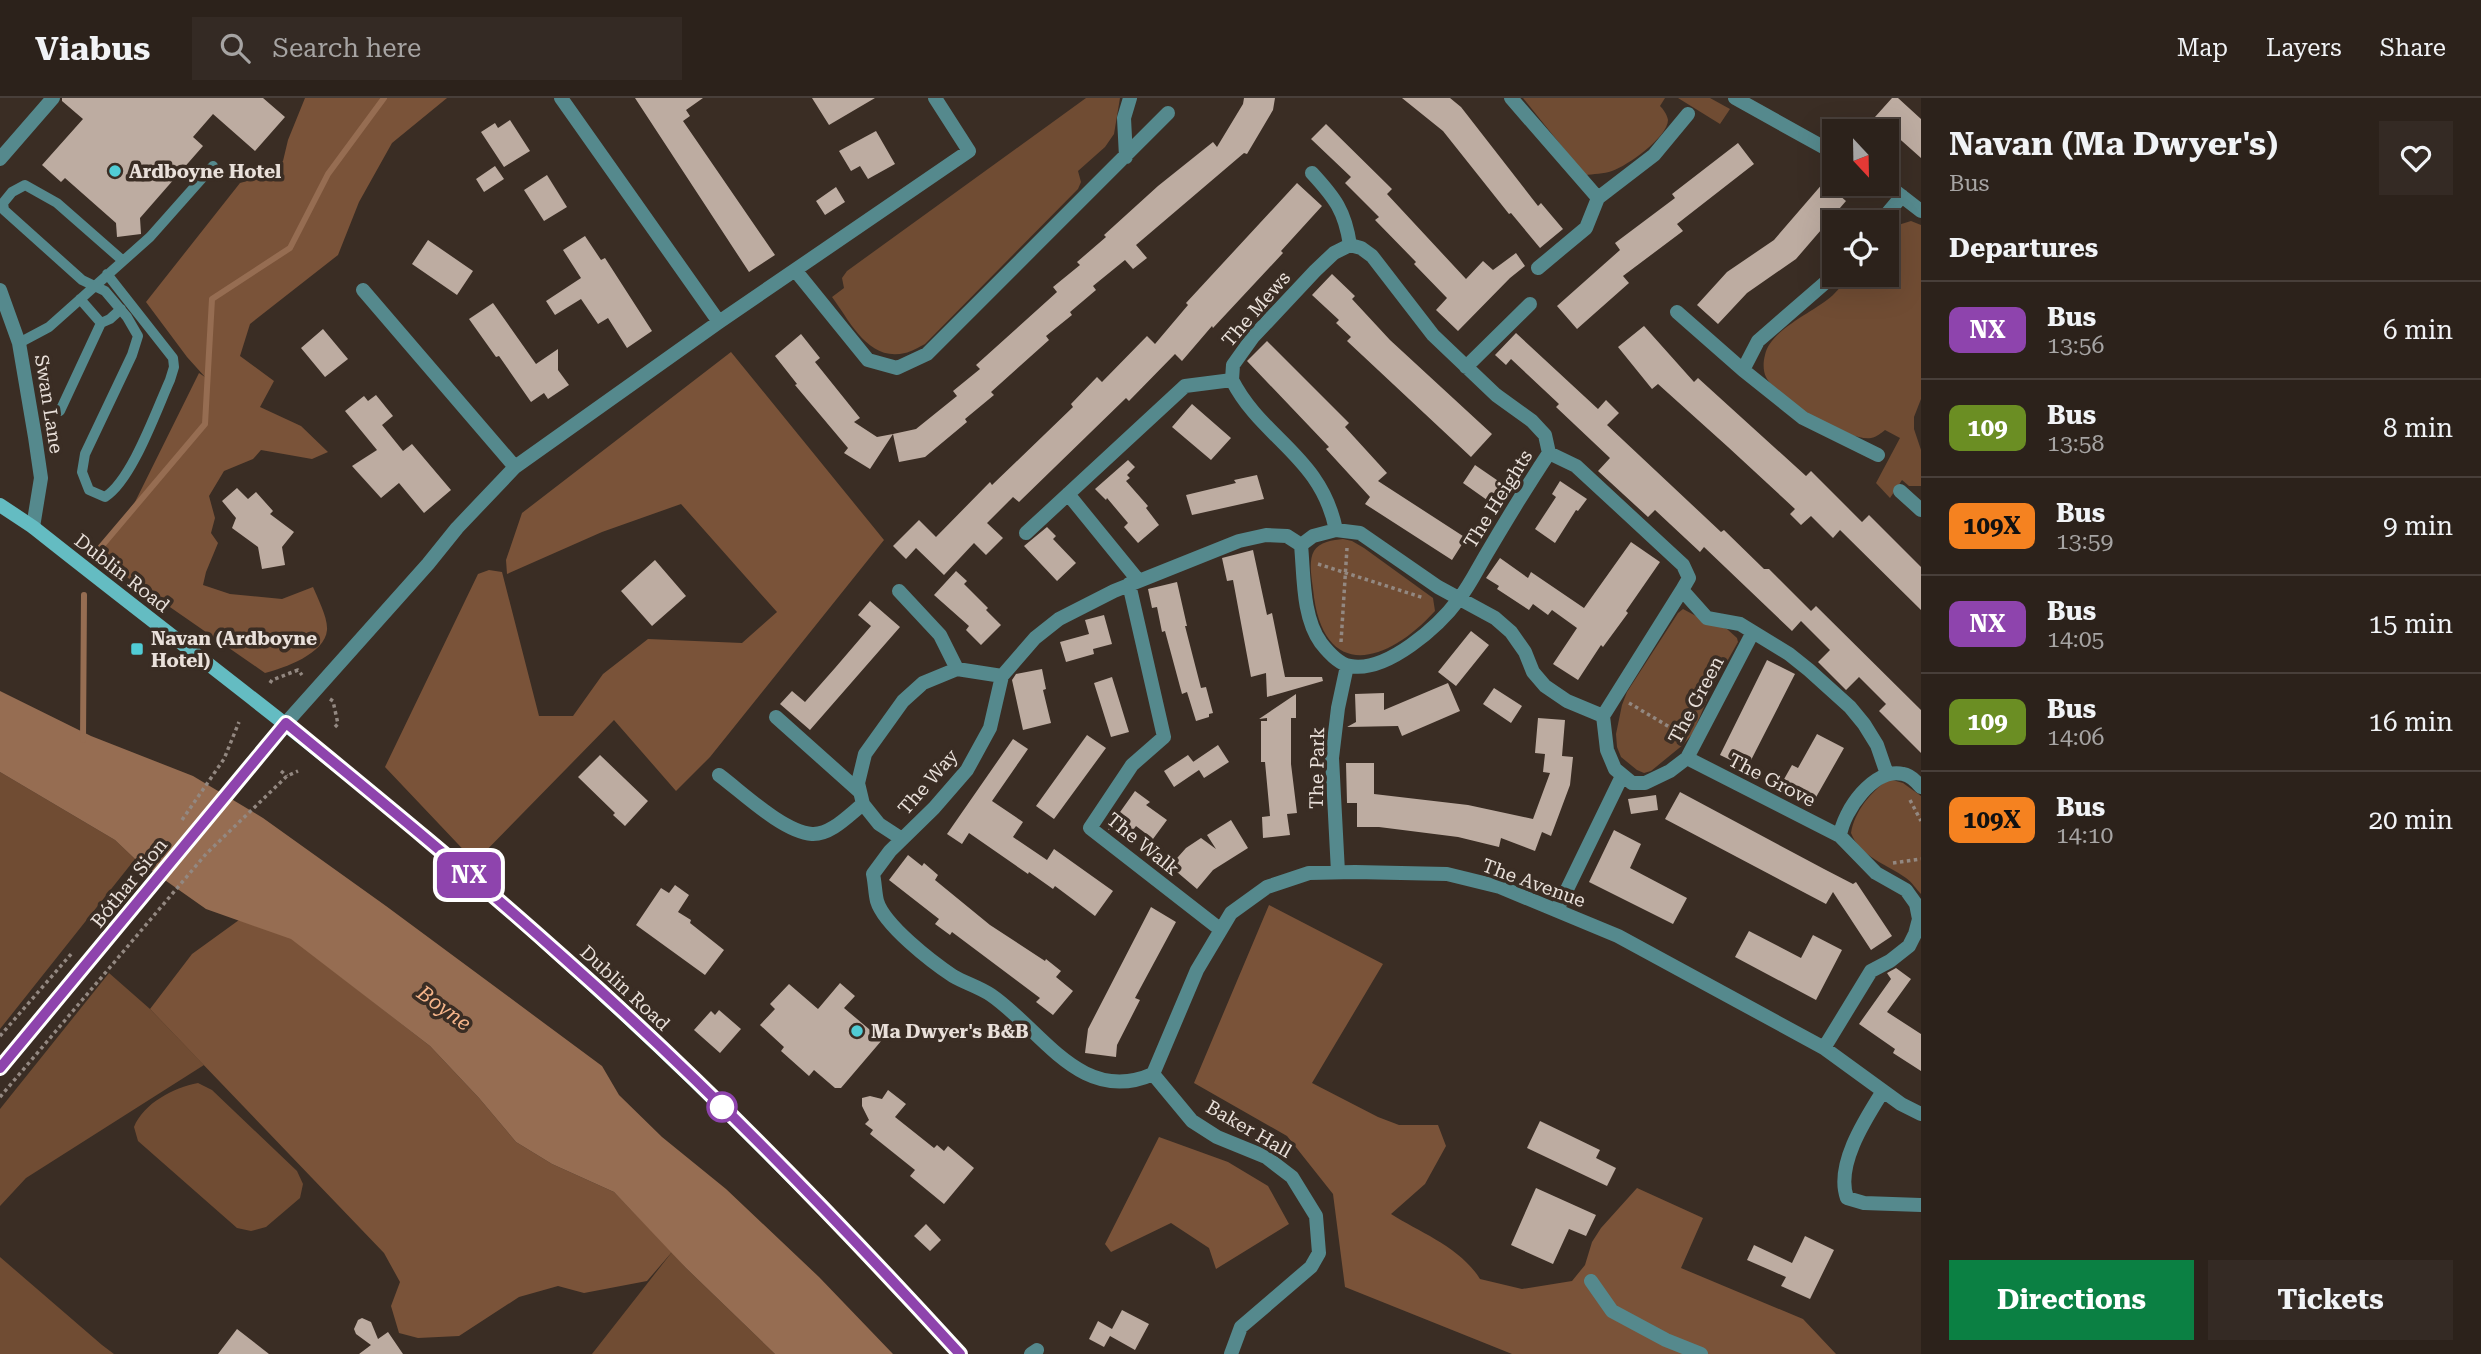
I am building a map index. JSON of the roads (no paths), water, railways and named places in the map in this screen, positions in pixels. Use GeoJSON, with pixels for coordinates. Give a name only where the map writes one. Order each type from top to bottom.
{"type":"FeatureCollection","features":[{"type":"Feature","properties":{"kind":"main road","name":"Dublin Road"},"geometry":{"type":"LineString","coordinates":[[0,505],[33,527],[286,723],[565,958],[689,1074],[852,1237],[960,1354]]}},
{"type":"Feature","properties":{"kind":"street"},"geometry":{"type":"LineString","coordinates":[[0,159],[52,98]]}},
{"type":"Feature","properties":{"kind":"street"},"geometry":{"type":"LineString","coordinates":[[561,98],[719,322]]}},
{"type":"Feature","properties":{"kind":"street","name":"Bóthar Sion"},"geometry":{"type":"LineString","coordinates":[[0,1068],[258,755],[457,528],[515,467],[719,322],[969,151],[935,98]]}},
{"type":"Feature","properties":{"kind":"street"},"geometry":{"type":"LineString","coordinates":[[1126,157],[1124,118],[1130,98]]}},
{"type":"Feature","properties":{"kind":"street"},"geometry":{"type":"LineString","coordinates":[[1511,98],[1598,198]]}},
{"type":"Feature","properties":{"kind":"street"},"geometry":{"type":"LineString","coordinates":[[1735,98],[1822,146]]}},
{"type":"Feature","properties":{"kind":"street"},"geometry":{"type":"LineString","coordinates":[[795,270],[868,360],[897,368],[927,354],[1168,113]]}},
{"type":"Feature","properties":{"kind":"street"},"geometry":{"type":"LineString","coordinates":[[1538,268],[1586,228],[1598,198],[1654,155],[1688,114]]}},
{"type":"Feature","properties":{"kind":"street"},"geometry":{"type":"LineString","coordinates":[[1312,173],[1341,208],[1347,223],[1350,245]]}},
{"type":"Feature","properties":{"kind":"street"},"geometry":{"type":"LineString","coordinates":[[1899,194],[1921,211]]}},
{"type":"Feature","properties":{"kind":"street"},"geometry":{"type":"LineString","coordinates":[[1890,210],[1902,196]]}},
{"type":"Feature","properties":{"kind":"street","name":"The Heights"},"geometry":{"type":"LineString","coordinates":[[1350,245],[1361,248],[1372,256],[1433,335],[1496,395],[1532,421],[1545,435],[1549,453],[1455,603]]}},
{"type":"Feature","properties":{"kind":"street","name":"The Mews"},"geometry":{"type":"LineString","coordinates":[[1026,533],[1185,386],[1232,380],[1233,365],[1252,337],[1334,253],[1350,245]]}},
{"type":"Feature","properties":{"kind":"street"},"geometry":{"type":"LineString","coordinates":[[1743,370],[1758,341],[1822,285]]}},
{"type":"Feature","properties":{"kind":"street"},"geometry":{"type":"LineString","coordinates":[[363,289],[515,467]]}},
{"type":"Feature","properties":{"kind":"street","name":"Swan Lane"},"geometry":{"type":"LineString","coordinates":[[0,290],[19,343],[41,478],[33,527]]}},
{"type":"Feature","properties":{"kind":"street"},"geometry":{"type":"LineString","coordinates":[[1466,367],[1530,304]]}},
{"type":"Feature","properties":{"kind":"street"},"geometry":{"type":"LineString","coordinates":[[1677,312],[1803,418],[1878,455]]}},
{"type":"Feature","properties":{"kind":"street"},"geometry":{"type":"LineString","coordinates":[[1232,380],[1240,396],[1301,459],[1322,488],[1343,531]]}},
{"type":"Feature","properties":{"kind":"street"},"geometry":{"type":"LineString","coordinates":[[1549,453],[1576,466],[1683,565],[1689,578],[1603,716],[1607,750],[1615,769],[1622,776],[1557,910]]}},
{"type":"Feature","properties":{"kind":"street"},"geometry":{"type":"LineString","coordinates":[[1900,491],[1919,505]]}},
{"type":"Feature","properties":{"kind":"street"},"geometry":{"type":"LineString","coordinates":[[1068,494],[1134,582]]}},
{"type":"Feature","properties":{"kind":"street"},"geometry":{"type":"LineString","coordinates":[[1455,603],[1402,652],[1380,663],[1362,667],[1343,663],[1320,642],[1310,617],[1302,552],[1313,536],[1343,531],[1360,533],[1438,587],[1455,603],[1495,618],[1511,632],[1525,652],[1533,671],[1545,686],[1567,701],[1603,716]]}},
{"type":"Feature","properties":{"kind":"street","name":"The Way"},"geometry":{"type":"LineString","coordinates":[[1153,1074],[1138,1081],[1119,1083],[1082,1073],[991,995],[953,975],[896,930],[878,903],[873,874],[890,851],[934,808],[967,770],[990,728],[1002,676],[1035,638],[1059,619],[1134,582],[1239,541],[1266,535],[1287,536],[1302,552]]}},
{"type":"Feature","properties":{"kind":"street","name":"The Walk"},"geometry":{"type":"LineString","coordinates":[[1134,582],[1164,737],[1132,765],[1090,828],[1221,930]]}},
{"type":"Feature","properties":{"kind":"street"},"geometry":{"type":"LineString","coordinates":[[1682,590],[1707,618],[1740,624],[1789,654],[1829,689],[1864,724],[1877,745],[1887,774]]}},
{"type":"Feature","properties":{"kind":"street"},"geometry":{"type":"LineString","coordinates":[[899,591],[940,635],[957,669]]}},
{"type":"Feature","properties":{"kind":"street","name":"The Green"},"geometry":{"type":"LineString","coordinates":[[1622,776],[1632,783],[1645,783],[1670,771],[1687,758],[1753,632]]}},
{"type":"Feature","properties":{"kind":"street","name":"The Park"},"geometry":{"type":"LineString","coordinates":[[1339,872],[1332,758],[1343,663]]}},
{"type":"Feature","properties":{"kind":"street"},"geometry":{"type":"LineString","coordinates":[[862,798],[858,783],[865,754],[903,701],[923,683],[957,669],[1002,676]]}},
{"type":"Feature","properties":{"kind":"street"},"geometry":{"type":"LineString","coordinates":[[776,717],[862,798],[879,824],[902,839]]}},
{"type":"Feature","properties":{"kind":"street","name":"The Grove"},"geometry":{"type":"LineString","coordinates":[[1687,758],[1840,836],[1877,873],[1906,890],[1916,904],[1919,919],[1909,946],[1871,971],[1824,1048]]}},
{"type":"Feature","properties":{"kind":"street"},"geometry":{"type":"LineString","coordinates":[[1840,836],[1841,822],[1852,805],[1869,786],[1887,774],[1903,774],[1913,778],[1921,787]]}},
{"type":"Feature","properties":{"kind":"street"},"geometry":{"type":"LineString","coordinates":[[719,775],[786,825],[813,834],[836,826],[862,798]]}},
{"type":"Feature","properties":{"kind":"street","name":"The Avenue"},"geometry":{"type":"LineString","coordinates":[[1153,1074],[1197,970],[1231,913],[1267,887],[1309,873],[1447,874],[1500,887],[1618,936],[1824,1048],[1900,1104],[1921,1114]]}},
{"type":"Feature","properties":{"kind":"street","name":"Baker Hall"},"geometry":{"type":"LineString","coordinates":[[1153,1074],[1192,1121],[1217,1137],[1266,1157],[1292,1177],[1316,1216],[1319,1253],[1311,1267],[1241,1327],[1231,1354]]}},
{"type":"Feature","properties":{"kind":"street"},"geometry":{"type":"LineString","coordinates":[[1882,1091],[1856,1134],[1844,1188],[1847,1198],[1864,1203],[1921,1205]]}},
{"type":"Feature","properties":{"kind":"street"},"geometry":{"type":"LineString","coordinates":[[1591,1281],[1612,1311],[1701,1354]]}},
{"type":"Feature","properties":{"kind":"lane"},"geometry":{"type":"LineString","coordinates":[[19,343],[49,327],[150,237],[213,166]]}},
{"type":"Feature","properties":{"kind":"lane"},"geometry":{"type":"LineString","coordinates":[[107,274],[173,358],[174,367],[128,471],[117,489],[105,496],[89,490],[82,472],[86,454],[132,355],[138,336],[105,290],[82,280],[4,210],[3,204],[12,192],[25,185],[57,203],[122,260]]}},
{"type":"Feature","properties":{"kind":"lane"},"geometry":{"type":"LineString","coordinates":[[80,299],[101,323]]}},
{"type":"Feature","properties":{"kind":"lane"},"geometry":{"type":"LineString","coordinates":[[60,411],[101,323],[121,309]]}},
{"type":"Feature","properties":{"kind":"water","name":"Boyne"},"geometry":{"type":"Polygon","coordinates":[[[0,691],[91,736],[193,776],[263,818],[602,1066],[619,1095],[662,1137],[726,1189],[819,1277],[893,1354],[775,1354],[686,1268],[614,1192],[552,1164],[516,1142],[430,1046],[291,939],[206,909],[135,859],[115,840],[0,772],[0,691]]]}},
{"type":"Feature","properties":{"kind":"waterway"},"geometry":{"type":"LineString","coordinates":[[100,548],[205,424],[212,299],[290,248],[328,174],[384,98]]}},
{"type":"Feature","properties":{"kind":"waterway"},"geometry":{"type":"LineString","coordinates":[[83,740],[84,595]]}},
{"type":"Feature","properties":{"kind":"place","name":"Ardboyne Hotel"},"geometry":{"type":"Point","coordinates":[115,171]}},
{"type":"Feature","properties":{"kind":"place","name":"Navan (Ardboyne Hotel)"},"geometry":{"type":"Point","coordinates":[137,649]}},
{"type":"Feature","properties":{"kind":"place","name":"Ma Dwyer's B&B"},"geometry":{"type":"Point","coordinates":[857,1031]}}]}
